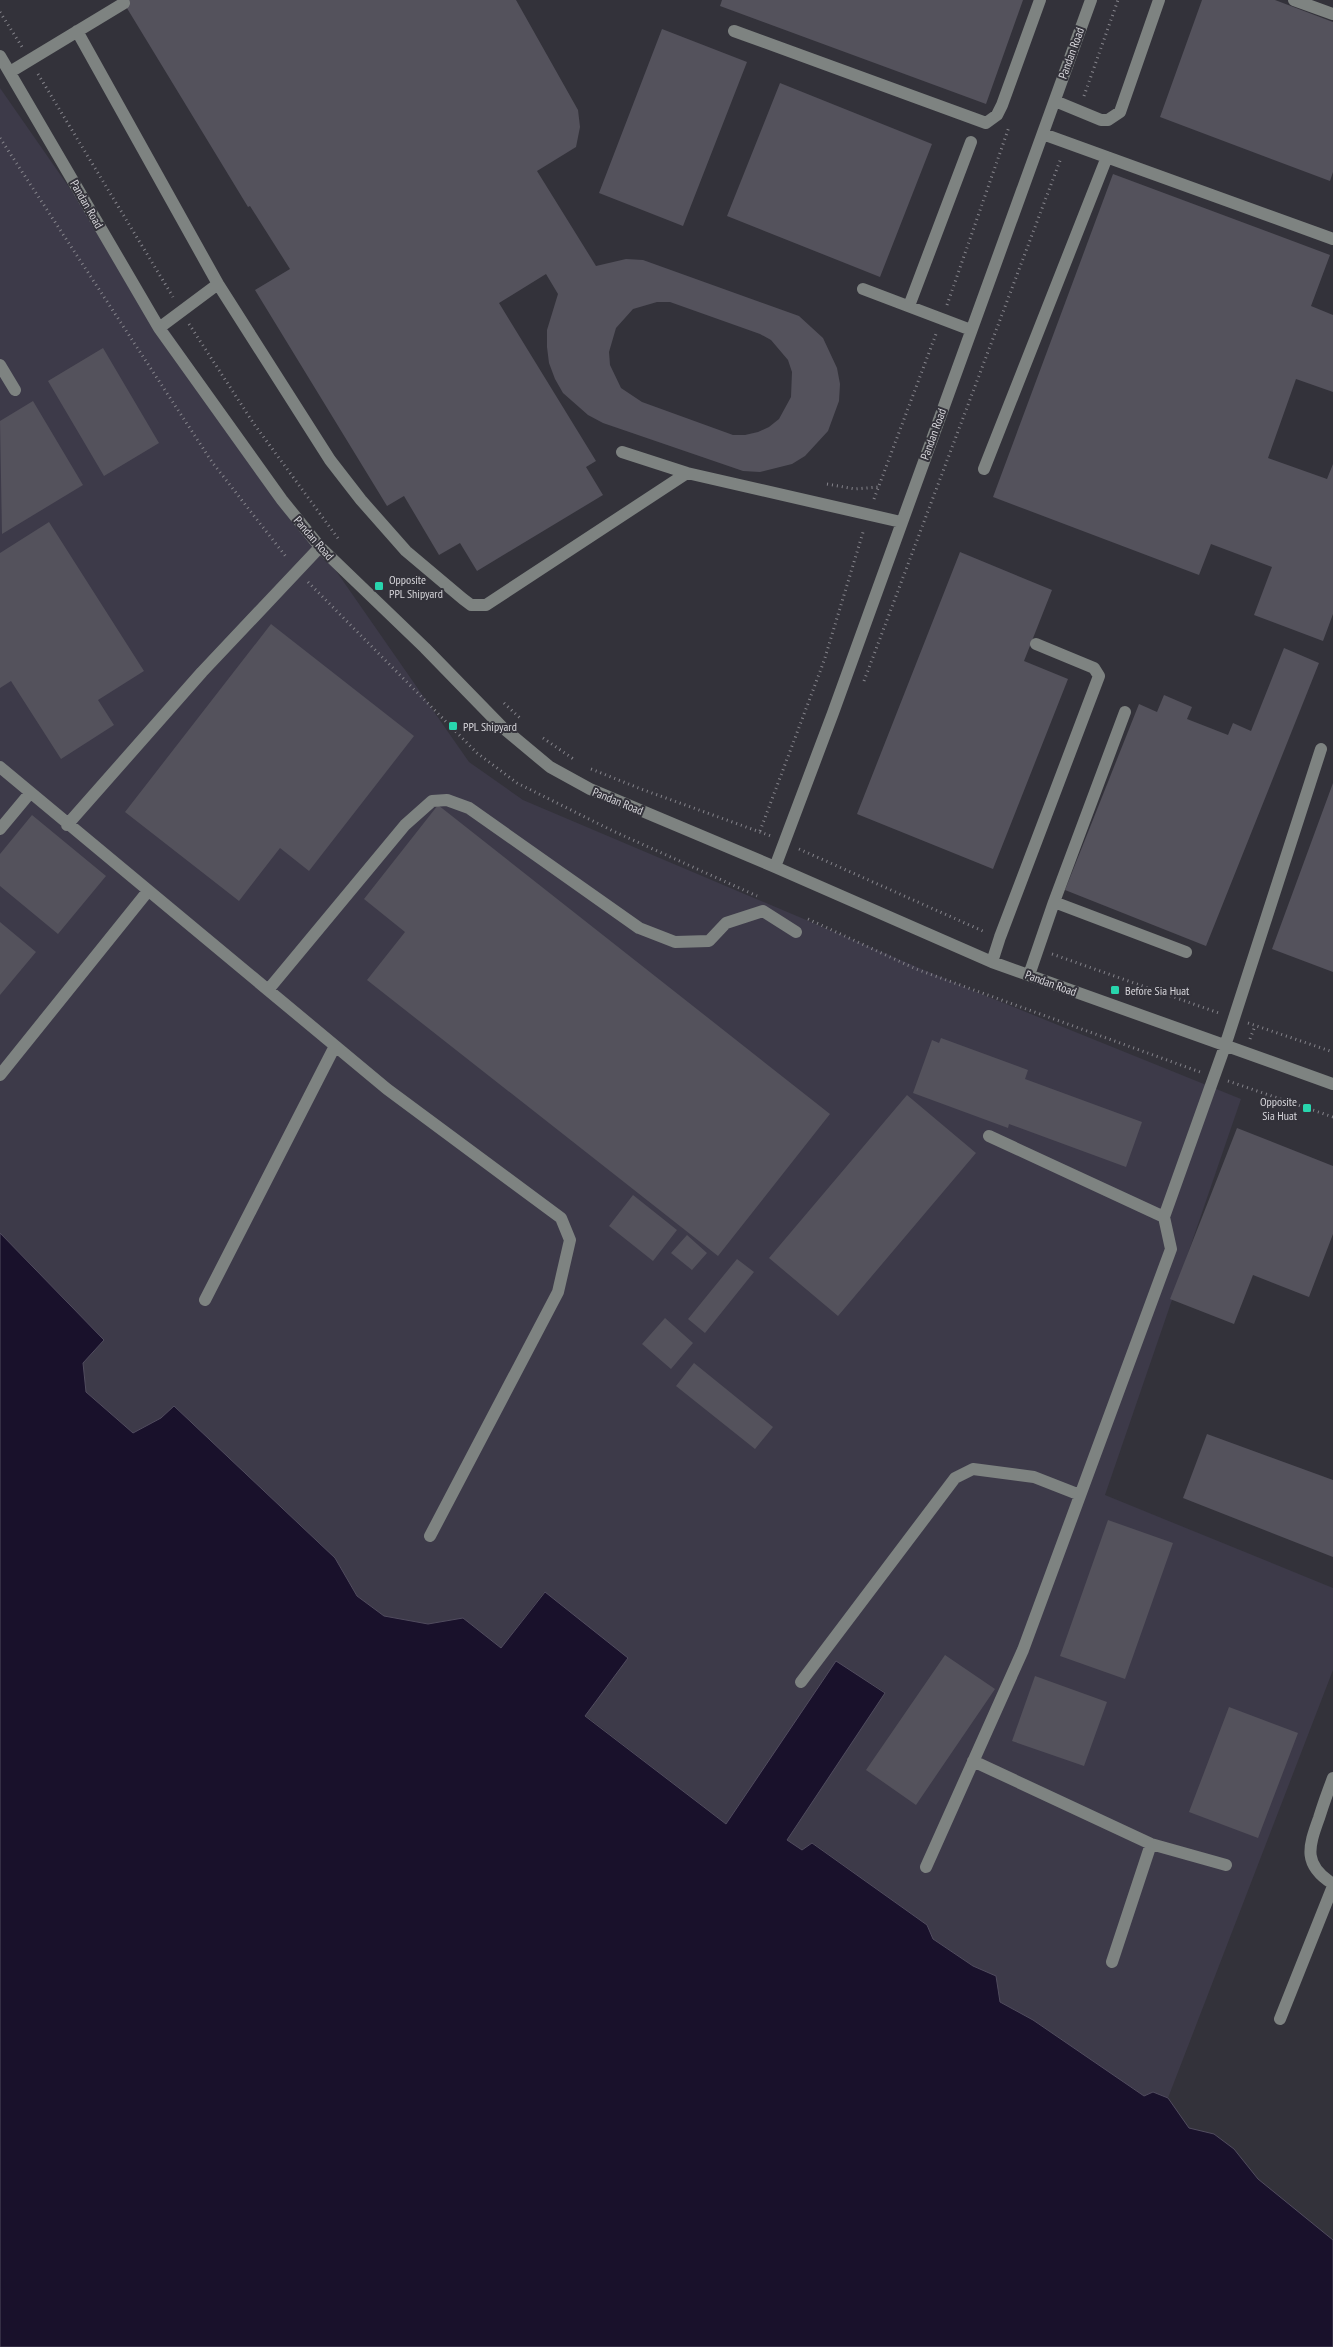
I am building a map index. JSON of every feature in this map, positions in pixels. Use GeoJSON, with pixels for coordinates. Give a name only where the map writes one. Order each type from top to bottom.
{"type":"FeatureCollection","features":[{"type":"Feature","properties":{"kind":"street"},"geometry":{"type":"LineString","coordinates":[[734,31],[986,123],[997,115],[1002,105],[1040,0]]}},
{"type":"Feature","properties":{"kind":"street","name":"Pandan Road"},"geometry":{"type":"LineString","coordinates":[[775,867],[828,728],[1090,0]]}},
{"type":"Feature","properties":{"kind":"street"},"geometry":{"type":"LineString","coordinates":[[1055,101],[1078,111],[1108,120],[1120,112],[1159,0]]}},
{"type":"Feature","properties":{"kind":"street"},"geometry":{"type":"LineString","coordinates":[[1294,0],[1333,14]]}},
{"type":"Feature","properties":{"kind":"street"},"geometry":{"type":"LineString","coordinates":[[10,72],[124,3]]}},
{"type":"Feature","properties":{"kind":"street"},"geometry":{"type":"LineString","coordinates":[[77,31],[218,284],[330,460],[361,500],[406,551],[471,604],[486,605],[688,474]]}},
{"type":"Feature","properties":{"kind":"street","name":"Pandan Road"},"geometry":{"type":"LineString","coordinates":[[0,56],[159,328],[282,500],[320,547],[425,648],[502,727],[550,767],[590,789],[992,962],[1333,1084]]}},
{"type":"Feature","properties":{"kind":"street"},"geometry":{"type":"LineString","coordinates":[[1043,134],[1333,239]]}},
{"type":"Feature","properties":{"kind":"street"},"geometry":{"type":"LineString","coordinates":[[909,306],[971,142]]}},
{"type":"Feature","properties":{"kind":"street"},"geometry":{"type":"LineString","coordinates":[[984,469],[1107,157]]}},
{"type":"Feature","properties":{"kind":"street"},"geometry":{"type":"LineString","coordinates":[[159,328],[218,284]]}},
{"type":"Feature","properties":{"kind":"street"},"geometry":{"type":"LineString","coordinates":[[863,289],[971,330]]}},
{"type":"Feature","properties":{"kind":"street"},"geometry":{"type":"LineString","coordinates":[[0,364],[15,390]]}},
{"type":"Feature","properties":{"kind":"street"},"geometry":{"type":"LineString","coordinates":[[622,452],[688,474],[901,522]]}},
{"type":"Feature","properties":{"kind":"street"},"geometry":{"type":"LineString","coordinates":[[67,824],[202,672],[320,547]]}},
{"type":"Feature","properties":{"kind":"street"},"geometry":{"type":"LineString","coordinates":[[992,962],[1099,676],[1094,668],[1036,644]]}},
{"type":"Feature","properties":{"kind":"street"},"geometry":{"type":"LineString","coordinates":[[1029,975],[1054,902],[1125,712]]}},
{"type":"Feature","properties":{"kind":"street"},"geometry":{"type":"LineString","coordinates":[[926,1867],[1023,1650],[1171,1249],[1164,1217],[1225,1046],[1321,749]]}},
{"type":"Feature","properties":{"kind":"street"},"geometry":{"type":"LineString","coordinates":[[0,767],[387,1089],[561,1218],[570,1240],[558,1292],[430,1536]]}},
{"type":"Feature","properties":{"kind":"street"},"geometry":{"type":"LineString","coordinates":[[0,829],[30,793]]}},
{"type":"Feature","properties":{"kind":"street"},"geometry":{"type":"LineString","coordinates":[[268,990],[405,825],[432,801],[447,800],[469,808],[639,928],[676,942],[709,941],[726,923],[763,911],[796,932]]}},
{"type":"Feature","properties":{"kind":"street"},"geometry":{"type":"LineString","coordinates":[[0,1075],[148,891]]}},
{"type":"Feature","properties":{"kind":"street"},"geometry":{"type":"LineString","coordinates":[[1054,902],[1186,952]]}},
{"type":"Feature","properties":{"kind":"street"},"geometry":{"type":"LineString","coordinates":[[205,1300],[335,1046]]}},
{"type":"Feature","properties":{"kind":"street"},"geometry":{"type":"LineString","coordinates":[[989,1136],[1164,1217]]}},
{"type":"Feature","properties":{"kind":"street"},"geometry":{"type":"LineString","coordinates":[[801,1682],[955,1478],[973,1468],[1034,1477],[1080,1494]]}},
{"type":"Feature","properties":{"kind":"street"},"geometry":{"type":"LineString","coordinates":[[973,1761],[1151,1844],[1226,1865]]}},
{"type":"Feature","properties":{"kind":"street"},"geometry":{"type":"LineString","coordinates":[[1280,2019],[1333,1885],[1314,1867],[1310,1856],[1309,1844],[1333,1778]]}},
{"type":"Feature","properties":{"kind":"street"},"geometry":{"type":"LineString","coordinates":[[1112,1962],[1151,1844]]}},
{"type":"Feature","properties":{"kind":"path"},"geometry":{"type":"LineString","coordinates":[[1078,111],[1118,0]]}},
{"type":"Feature","properties":{"kind":"path"},"geometry":{"type":"LineString","coordinates":[[0,12],[182,312],[254,424],[345,548]]}},
{"type":"Feature","properties":{"kind":"path"},"geometry":{"type":"LineString","coordinates":[[760,830],[824,661],[868,514],[942,318],[1012,120]]}},
{"type":"Feature","properties":{"kind":"path"},"geometry":{"type":"LineString","coordinates":[[0,138],[212,462],[297,570],[477,753],[517,783],[613,831],[765,900]]}},
{"type":"Feature","properties":{"kind":"path"},"geometry":{"type":"LineString","coordinates":[[863,683],[893,609],[962,417],[1067,143]]}},
{"type":"Feature","properties":{"kind":"path"},"geometry":{"type":"LineString","coordinates":[[827,484],[855,489],[878,488]]}},
{"type":"Feature","properties":{"kind":"path"},"geometry":{"type":"LineString","coordinates":[[498,697],[525,723]]}},
{"type":"Feature","properties":{"kind":"path"},"geometry":{"type":"LineString","coordinates":[[539,735],[582,765],[641,789],[760,830],[971,927],[1000,937]]}},
{"type":"Feature","properties":{"kind":"path"},"geometry":{"type":"LineString","coordinates":[[801,850],[804,841]]}},
{"type":"Feature","properties":{"kind":"path"},"geometry":{"type":"LineString","coordinates":[[800,916],[916,969],[1214,1077],[1333,1116]]}},
{"type":"Feature","properties":{"kind":"path"},"geometry":{"type":"LineString","coordinates":[[1039,950],[1333,1052]]}},
{"type":"Feature","properties":{"kind":"shaded area"},"geometry":{"type":"Polygon","coordinates":[[[0,88],[469,762],[523,800],[969,989],[1241,1099],[1105,1495],[1333,1588],[1333,1670],[1168,2098],[1153,2092],[1144,2096],[1033,2020],[1000,2002],[996,1976],[973,1966],[933,1939],[927,1925],[813,1843],[802,1850],[787,1840],[885,1692],[836,1662],[726,1824],[585,1715],[544,1592],[501,1648],[463,1618],[428,1624],[384,1616],[357,1596],[335,1558],[174,1406],[161,1418],[133,1433],[86,1392],[83,1363],[104,1340],[0,1233],[0,88]]]}},
{"type":"Feature","properties":{"kind":"shaded area"},"geometry":{"type":"Polygon","coordinates":[[[0,1233],[104,1340],[83,1363],[86,1392],[133,1433],[161,1418],[174,1406],[335,1558],[357,1596],[384,1616],[428,1624],[463,1618],[501,1648],[545,1592],[628,1658],[585,1716],[726,1824],[836,1661],[885,1693],[787,1840],[802,1850],[812,1843],[927,1925],[933,1939],[973,1966],[996,1976],[1000,2002],[1033,2020],[1144,2096],[1153,2092],[1168,2098],[1189,2128],[1214,2134],[1234,2149],[1258,2179],[1333,2240],[1333,2347],[0,2347],[0,1233]]]}},
{"type":"Feature","properties":{"kind":"building"},"geometry":{"type":"Polygon","coordinates":[[[122,0],[516,0],[578,110],[580,127],[576,147],[537,171],[596,266],[626,259],[643,260],[799,316],[823,338],[837,368],[840,384],[839,401],[828,431],[805,456],[792,464],[760,472],[743,471],[603,423],[588,415],[563,393],[555,379],[549,363],[547,330],[558,294],[546,274],[499,303],[596,461],[586,467],[603,495],[477,571],[460,543],[439,555],[404,496],[387,506],[255,290],[290,269],[250,206],[248,207],[122,0]],[[657,302],[633,309],[616,328],[609,352],[610,365],[621,388],[642,402],[733,435],[758,432],[769,427],[779,419],[791,397],[792,372],[788,360],[771,340],[760,334],[670,302],[657,302]]]}},
{"type":"Feature","properties":{"kind":"building"},"geometry":{"type":"Polygon","coordinates":[[[722,0],[1023,0],[986,104],[720,6],[722,0]]]}},
{"type":"Feature","properties":{"kind":"building"},"geometry":{"type":"Polygon","coordinates":[[[1202,0],[1275,0],[1333,22],[1333,172],[1330,181],[1160,117],[1202,0]]]}},
{"type":"Feature","properties":{"kind":"building"},"geometry":{"type":"Polygon","coordinates":[[[662,29],[747,62],[683,226],[599,193],[662,29]]]}},
{"type":"Feature","properties":{"kind":"building"},"geometry":{"type":"Polygon","coordinates":[[[780,83],[932,144],[880,277],[727,216],[780,83]]]}},
{"type":"Feature","properties":{"kind":"building"},"geometry":{"type":"Polygon","coordinates":[[[1113,174],[1330,255],[1311,306],[1333,315],[1333,392],[1296,379],[1268,458],[1327,479],[1333,464],[1333,614],[1323,641],[1254,615],[1272,567],[1211,544],[1199,575],[993,497],[1113,174]]]}},
{"type":"Feature","properties":{"kind":"building"},"geometry":{"type":"Polygon","coordinates":[[[103,348],[159,443],[104,476],[48,381],[103,348]]]}},
{"type":"Feature","properties":{"kind":"building"},"geometry":{"type":"Polygon","coordinates":[[[33,401],[83,485],[2,534],[0,421],[33,401]]]}},
{"type":"Feature","properties":{"kind":"building"},"geometry":{"type":"Polygon","coordinates":[[[49,522],[144,671],[98,700],[114,725],[61,759],[11,681],[0,688],[0,553],[49,522]]]}},
{"type":"Feature","properties":{"kind":"building"},"geometry":{"type":"Polygon","coordinates":[[[960,552],[1052,590],[1024,661],[1068,679],[993,869],[857,814],[960,552]]]}},
{"type":"Feature","properties":{"kind":"building"},"geometry":{"type":"Polygon","coordinates":[[[271,624],[414,736],[309,871],[280,848],[239,901],[125,812],[271,624]]]}},
{"type":"Feature","properties":{"kind":"building"},"geometry":{"type":"Polygon","coordinates":[[[1284,648],[1319,663],[1206,946],[1065,890],[1139,704],[1157,712],[1164,695],[1192,707],[1187,719],[1228,735],[1233,723],[1251,731],[1284,648]]]}},
{"type":"Feature","properties":{"kind":"building"},"geometry":{"type":"Polygon","coordinates":[[[1333,783],[1333,972],[1272,949],[1333,783]]]}},
{"type":"Feature","properties":{"kind":"building"},"geometry":{"type":"Polygon","coordinates":[[[438,805],[830,1114],[718,1256],[367,980],[405,932],[364,899],[438,805]]]}},
{"type":"Feature","properties":{"kind":"building"},"geometry":{"type":"Polygon","coordinates":[[[32,815],[106,876],[58,934],[0,886],[0,854],[32,815]]]}},
{"type":"Feature","properties":{"kind":"building"},"geometry":{"type":"Polygon","coordinates":[[[0,922],[36,952],[0,995],[0,922]]]}},
{"type":"Feature","properties":{"kind":"building"},"geometry":{"type":"Polygon","coordinates":[[[941,1038],[1028,1070],[1025,1079],[1142,1122],[1126,1167],[1009,1124],[1008,1128],[913,1093],[932,1040],[939,1043],[941,1038]]]}},
{"type":"Feature","properties":{"kind":"building"},"geometry":{"type":"Polygon","coordinates":[[[907,1095],[976,1153],[838,1316],[769,1258],[907,1095]]]}},
{"type":"Feature","properties":{"kind":"building"},"geometry":{"type":"Polygon","coordinates":[[[1237,1128],[1333,1166],[1333,1234],[1309,1297],[1253,1275],[1234,1324],[1170,1299],[1237,1128]]]}},
{"type":"Feature","properties":{"kind":"building"},"geometry":{"type":"Polygon","coordinates":[[[633,1195],[677,1230],[653,1261],[609,1226],[633,1195]]]}},
{"type":"Feature","properties":{"kind":"building"},"geometry":{"type":"Polygon","coordinates":[[[687,1235],[707,1253],[692,1270],[671,1253],[687,1235]]]}},
{"type":"Feature","properties":{"kind":"building"},"geometry":{"type":"Polygon","coordinates":[[[737,1259],[754,1272],[705,1333],[688,1319],[737,1259]]]}},
{"type":"Feature","properties":{"kind":"building"},"geometry":{"type":"Polygon","coordinates":[[[665,1318],[693,1343],[671,1369],[642,1344],[665,1318]]]}},
{"type":"Feature","properties":{"kind":"building"},"geometry":{"type":"Polygon","coordinates":[[[694,1363],[773,1427],[755,1449],[676,1386],[694,1363]]]}},
{"type":"Feature","properties":{"kind":"building"},"geometry":{"type":"Polygon","coordinates":[[[1207,1434],[1333,1480],[1333,1557],[1183,1498],[1207,1434]]]}},
{"type":"Feature","properties":{"kind":"building"},"geometry":{"type":"Polygon","coordinates":[[[1108,1520],[1173,1543],[1125,1679],[1060,1656],[1108,1520]]]}},
{"type":"Feature","properties":{"kind":"building"},"geometry":{"type":"Polygon","coordinates":[[[945,1655],[995,1689],[916,1805],[866,1770],[945,1655]]]}},
{"type":"Feature","properties":{"kind":"building"},"geometry":{"type":"Polygon","coordinates":[[[1035,1676],[1107,1702],[1084,1766],[1012,1741],[1035,1676]]]}},
{"type":"Feature","properties":{"kind":"building"},"geometry":{"type":"Polygon","coordinates":[[[1229,1707],[1298,1733],[1258,1838],[1189,1812],[1229,1707]]]}},
{"type":"Feature","properties":{"kind":"place","name":"Opposite PPL Shipyard"},"geometry":{"type":"Point","coordinates":[379,586]}},
{"type":"Feature","properties":{"kind":"place","name":"PPL Shipyard"},"geometry":{"type":"Point","coordinates":[453,726]}},
{"type":"Feature","properties":{"kind":"place","name":"Before Sia Huat"},"geometry":{"type":"Point","coordinates":[1115,990]}},
{"type":"Feature","properties":{"kind":"place","name":"Opposite Sia Huat"},"geometry":{"type":"Point","coordinates":[1307,1108]}}]}
